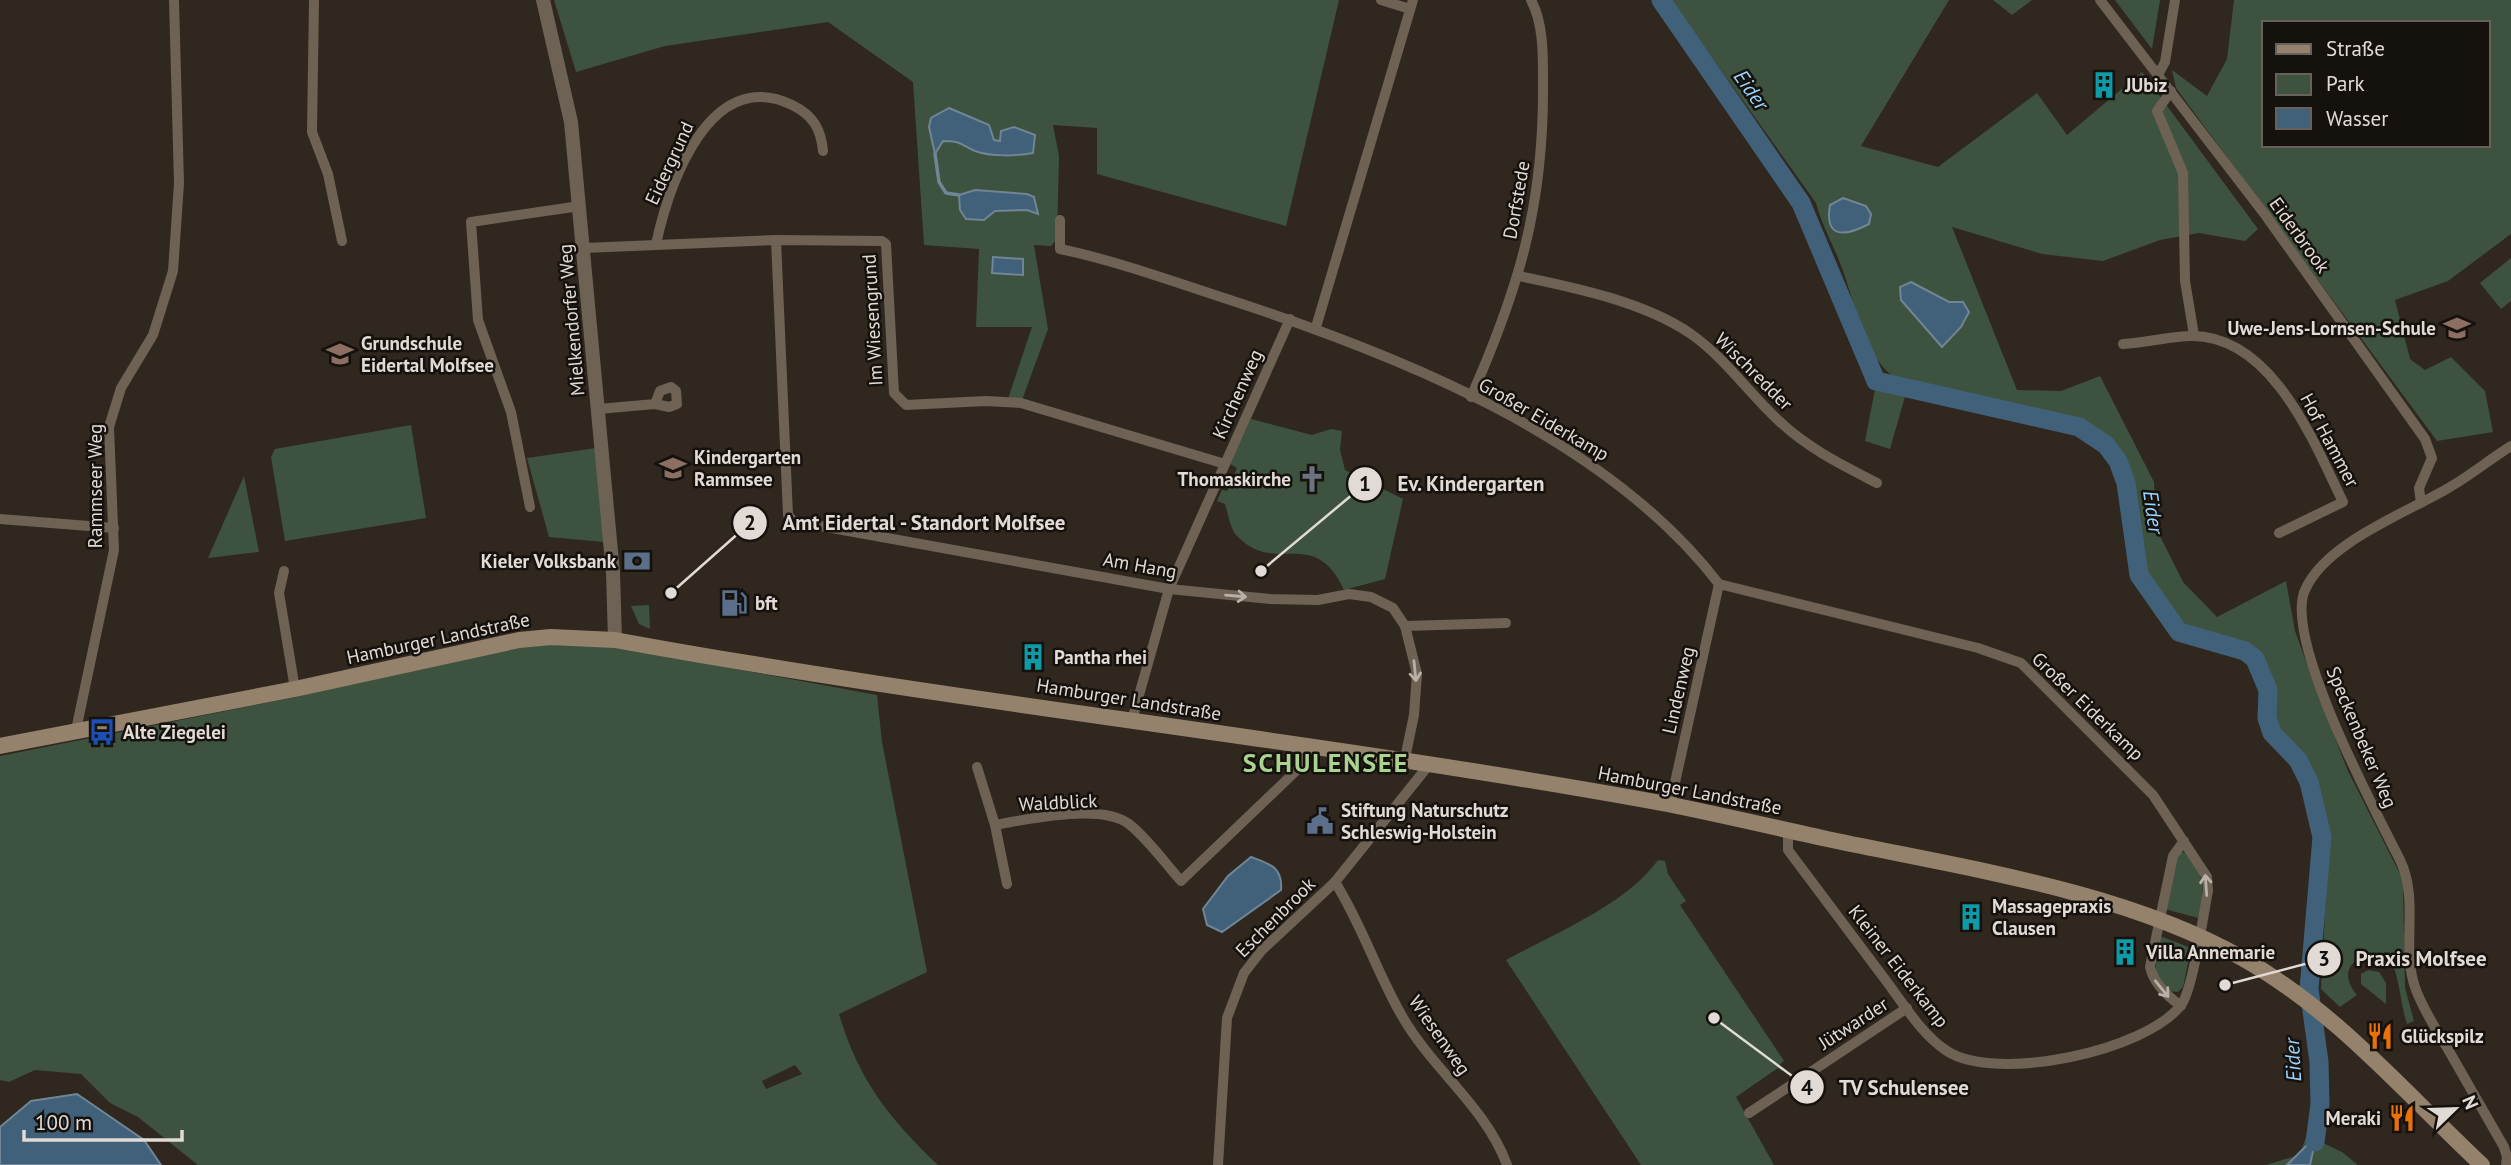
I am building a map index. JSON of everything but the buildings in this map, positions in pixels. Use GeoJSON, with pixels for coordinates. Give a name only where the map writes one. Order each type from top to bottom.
{"type":"FeatureCollection","features":[{"type":"Feature","properties":{"kind":"main road","name":"Hamburger Landstraße"},"geometry":{"type":"LineString","coordinates":[[0,746],[295,689],[519,640],[579,637],[615,640],[876,684],[1132,720],[1670,805],[1994,875],[2158,918],[2199,936],[2241,957],[2291,988],[2336,1024],[2482,1165]]}},
{"type":"Feature","properties":{"kind":"street","name":"Rammseer Weg"},"geometry":{"type":"LineString","coordinates":[[76,730],[110,576],[114,528],[108,444],[114,407],[153,335],[173,271],[179,183],[174,0]]}},
{"type":"Feature","properties":{"kind":"street"},"geometry":{"type":"LineString","coordinates":[[314,0],[312,132],[328,174],[342,241]]}},
{"type":"Feature","properties":{"kind":"street","name":"Mielkendorfer Weg"},"geometry":{"type":"LineString","coordinates":[[543,0],[571,122],[613,573],[615,640]]}},
{"type":"Feature","properties":{"kind":"street"},"geometry":{"type":"LineString","coordinates":[[1316,327],[1411,5],[1381,0]]}},
{"type":"Feature","properties":{"kind":"street","name":"Dorfstede"},"geometry":{"type":"LineString","coordinates":[[1471,397],[1505,319],[1519,276],[1541,164],[1543,107],[1539,25],[1531,0]]}},
{"type":"Feature","properties":{"kind":"street","name":"Eiderbrook"},"geometry":{"type":"LineString","coordinates":[[2100,0],[2266,216],[2425,439],[2432,458],[2419,488],[2421,503]]}},
{"type":"Feature","properties":{"kind":"street"},"geometry":{"type":"LineString","coordinates":[[2158,75],[2165,62],[2175,0]]}},
{"type":"Feature","properties":{"kind":"street"},"geometry":{"type":"LineString","coordinates":[[2171,91],[2157,111],[2183,173],[2185,281],[2194,335]]}},
{"type":"Feature","properties":{"kind":"street","name":"Eidergrund"},"geometry":{"type":"LineString","coordinates":[[656,244],[660,223],[701,129],[727,106],[757,98],[789,104],[815,122],[821,134],[823,151]]}},
{"type":"Feature","properties":{"kind":"street"},"geometry":{"type":"LineString","coordinates":[[530,507],[511,412],[478,320],[471,222],[580,206]]}},
{"type":"Feature","properties":{"kind":"street","name":"Großer Eiderkamp"},"geometry":{"type":"LineString","coordinates":[[1060,220],[1060,249],[1107,259],[1316,327],[1368,348],[1471,397],[1601,470],[1657,515],[1698,556],[1719,584],[1978,648],[2021,663],[2146,788],[2184,841],[2207,877],[2208,891],[2199,936]]}},
{"type":"Feature","properties":{"kind":"street","name":"Im Wiesengrund"},"geometry":{"type":"LineString","coordinates":[[584,248],[776,240],[882,241],[886,244],[894,394],[906,405],[986,401],[1021,403],[1225,464]]}},
{"type":"Feature","properties":{"kind":"street","name":"Am Hang"},"geometry":{"type":"LineString","coordinates":[[776,240],[788,515],[793,521],[1169,589],[1269,599],[1318,600],[1349,594],[1371,597],[1393,608],[1405,626]]}},
{"type":"Feature","properties":{"kind":"street","name":"Wischredder"},"geometry":{"type":"LineString","coordinates":[[1519,276],[1607,298],[1660,318],[1689,333],[1716,355],[1777,419],[1808,446],[1877,483]]}},
{"type":"Feature","properties":{"kind":"street","name":"Kirchenweg"},"geometry":{"type":"LineString","coordinates":[[1132,720],[1169,589],[1290,319]]}},
{"type":"Feature","properties":{"kind":"street","name":"Hof Hammer"},"geometry":{"type":"LineString","coordinates":[[2123,344],[2194,335],[2229,344],[2260,365],[2281,388],[2301,416],[2343,502],[2279,533]]}},
{"type":"Feature","properties":{"kind":"street"},"geometry":{"type":"LineString","coordinates":[[598,409],[655,404]]}},
{"type":"Feature","properties":{"kind":"street","name":"Speckenbeker Weg"},"geometry":{"type":"LineString","coordinates":[[2506,1165],[2504,1147],[2416,990],[2409,948],[2410,894],[2407,874],[2352,767],[2305,643],[2299,617],[2305,588],[2328,560],[2344,547],[2510,448]]}},
{"type":"Feature","properties":{"kind":"street"},"geometry":{"type":"LineString","coordinates":[[0,519],[114,528]]}},
{"type":"Feature","properties":{"kind":"street"},"geometry":{"type":"LineString","coordinates":[[284,571],[279,593],[295,689]]}},
{"type":"Feature","properties":{"kind":"street","name":"Lindenweg"},"geometry":{"type":"LineString","coordinates":[[1670,805],[1719,584]]}},
{"type":"Feature","properties":{"kind":"street"},"geometry":{"type":"LineString","coordinates":[[1404,763],[1414,715],[1417,674],[1405,626],[1506,623]]}},
{"type":"Feature","properties":{"kind":"street","name":"Waldblick"},"geometry":{"type":"LineString","coordinates":[[995,825],[1056,816],[1112,817],[1128,824],[1181,881],[1297,770],[1308,748]]}},
{"type":"Feature","properties":{"kind":"street","name":"Eschenbrook"},"geometry":{"type":"LineString","coordinates":[[1218,1165],[1227,1018],[1244,973],[1262,950],[1335,882],[1428,766]]}},
{"type":"Feature","properties":{"kind":"street","name":"Waldblick"},"geometry":{"type":"LineString","coordinates":[[977,767],[995,825],[1007,884]]}},
{"type":"Feature","properties":{"kind":"street","name":"Kleiner Eiderkamp"},"geometry":{"type":"LineString","coordinates":[[1788,831],[1788,850],[1907,1008],[1930,1037],[1947,1051],[1969,1061],[1997,1066],[2058,1059],[2102,1048],[2140,1034],[2181,1006]]}},
{"type":"Feature","properties":{"kind":"street"},"geometry":{"type":"LineString","coordinates":[[2184,841],[2173,856],[2158,918],[2150,967],[2152,976],[2167,997],[2181,1006],[2199,936]]}},
{"type":"Feature","properties":{"kind":"street","name":"Wiesenweg"},"geometry":{"type":"LineString","coordinates":[[1335,882],[1366,937],[1402,1016],[1436,1065],[1488,1126],[1507,1165]]}},
{"type":"Feature","properties":{"kind":"street","name":"Jütwarder"},"geometry":{"type":"LineString","coordinates":[[1749,1113],[1907,1008]]}},
{"type":"Feature","properties":{"kind":"green space"},"geometry":{"type":"Polygon","coordinates":[[[554,0],[1339,0],[1286,226],[1097,174],[1097,128],[1053,125],[1059,156],[1057,239],[1051,246],[1034,245],[1048,329],[1021,403],[1007,402],[1032,327],[976,327],[979,249],[924,245],[913,82],[828,22],[665,46],[576,72],[554,0]],[[931,118],[929,127],[935,153],[942,141],[962,141],[976,151],[1000,142],[993,140],[989,125],[931,118]]]}},
{"type":"Feature","properties":{"kind":"green space"},"geometry":{"type":"Polygon","coordinates":[[[1671,0],[1949,0],[1861,146],[1938,167],[2037,93],[2067,135],[2142,72],[2258,229],[2245,241],[2199,233],[2160,240],[2103,261],[2042,254],[1952,227],[2017,390],[2061,391],[2100,376],[2154,482],[2156,528],[2183,582],[2217,617],[2286,581],[2295,631],[2347,769],[2403,880],[2405,988],[2414,1021],[2407,1024],[2397,976],[2393,967],[2385,960],[2366,957],[2351,965],[2348,973],[2350,983],[2357,995],[2340,1007],[2321,989],[2329,838],[2307,761],[2278,731],[2274,683],[2262,657],[2235,641],[2192,631],[2169,607],[2149,577],[2143,557],[2134,493],[2129,475],[2113,446],[2083,424],[2060,415],[1896,379],[1884,369],[1868,343],[1816,203],[1671,0]]]}},
{"type":"Feature","properties":{"kind":"green space"},"geometry":{"type":"Polygon","coordinates":[[[1993,0],[2032,0],[2012,15],[1993,0]]]}},
{"type":"Feature","properties":{"kind":"green space"},"geometry":{"type":"Polygon","coordinates":[[[2115,0],[2160,0],[2152,49],[2115,0]]]}},
{"type":"Feature","properties":{"kind":"green space"},"geometry":{"type":"Polygon","coordinates":[[[2234,0],[2511,0],[2511,234],[2448,281],[2395,300],[2410,359],[2425,370],[2451,357],[2485,391],[2493,432],[2437,441],[2176,88],[2172,70],[2207,96],[2227,59],[2234,0]]]}},
{"type":"Feature","properties":{"kind":"green space"},"geometry":{"type":"Polygon","coordinates":[[[2511,258],[2511,301],[2501,309],[2480,283],[2511,258]]]}},
{"type":"Feature","properties":{"kind":"green space"},"geometry":{"type":"Polygon","coordinates":[[[1876,384],[1906,393],[1890,449],[1865,441],[1876,384]]]}},
{"type":"Feature","properties":{"kind":"green space"},"geometry":{"type":"Polygon","coordinates":[[[1251,419],[1312,435],[1331,429],[1342,431],[1340,450],[1345,470],[1403,499],[1385,579],[1344,590],[1332,570],[1320,560],[1307,555],[1265,552],[1251,547],[1236,535],[1225,504],[1217,501],[1222,490],[1227,491],[1237,468],[1230,464],[1251,419]]]}},
{"type":"Feature","properties":{"kind":"green space"},"geometry":{"type":"Polygon","coordinates":[[[411,425],[426,518],[285,541],[271,457],[275,449],[411,425]]]}},
{"type":"Feature","properties":{"kind":"green space"},"geometry":{"type":"Polygon","coordinates":[[[596,448],[604,542],[549,537],[527,458],[596,448]]]}},
{"type":"Feature","properties":{"kind":"green space"},"geometry":{"type":"Polygon","coordinates":[[[244,476],[259,552],[208,558],[244,476]]]}},
{"type":"Feature","properties":{"kind":"green space"},"geometry":{"type":"Polygon","coordinates":[[[649,605],[650,629],[639,624],[631,606],[649,605]]]}},
{"type":"Feature","properties":{"kind":"green space"},"geometry":{"type":"Polygon","coordinates":[[[579,640],[877,695],[882,742],[927,972],[839,1014],[866,1079],[890,1114],[938,1165],[198,1165],[138,1117],[110,1103],[81,1074],[35,1070],[9,1082],[0,1080],[0,756],[296,697],[519,642],[579,640]],[[795,1065],[762,1081],[766,1089],[802,1074],[795,1065]]]}},
{"type":"Feature","properties":{"kind":"green space"},"geometry":{"type":"Polygon","coordinates":[[[2187,853],[2201,877],[2203,890],[2198,918],[2165,909],[2178,854],[2187,853]]]}},
{"type":"Feature","properties":{"kind":"green space"},"geometry":{"type":"Polygon","coordinates":[[[1658,860],[1665,861],[1668,874],[1686,901],[1680,905],[1784,1061],[1779,1065],[1783,1072],[1778,1068],[1736,1097],[1774,1165],[1641,1165],[1506,960],[1608,905],[1644,876],[1658,860]]]}},
{"type":"Feature","properties":{"kind":"green space"},"geometry":{"type":"Polygon","coordinates":[[[2160,936],[2191,948],[2183,987],[2178,992],[2168,991],[2155,974],[2160,936]]]}},
{"type":"Feature","properties":{"kind":"green space"},"geometry":{"type":"Polygon","coordinates":[[[2368,970],[2379,972],[2386,983],[2386,1004],[2361,984],[2361,974],[2368,970]]]}},
{"type":"Feature","properties":{"kind":"green space"},"geometry":{"type":"Polygon","coordinates":[[[2307,1135],[2342,1152],[2358,1165],[2266,1165],[2299,1155],[2307,1135]]]}},
{"type":"Feature","properties":{"kind":"water"},"geometry":{"type":"Polygon","coordinates":[[[949,108],[989,125],[994,140],[1000,141],[1001,131],[1014,127],[1035,135],[1033,153],[988,154],[957,142],[943,141],[935,154],[929,127],[931,118],[949,108]]]}},
{"type":"Feature","properties":{"kind":"water"},"geometry":{"type":"Polygon","coordinates":[[[975,190],[1027,194],[1034,197],[1038,214],[1027,210],[995,211],[984,220],[966,219],[960,210],[959,195],[975,190]]]}},
{"type":"Feature","properties":{"kind":"water"},"geometry":{"type":"Polygon","coordinates":[[[1843,198],[1866,206],[1871,214],[1869,224],[1852,231],[1834,230],[1830,224],[1830,205],[1843,198]]]}},
{"type":"Feature","properties":{"kind":"water"},"geometry":{"type":"Polygon","coordinates":[[[993,257],[1023,259],[1023,275],[992,273],[993,257]]]}},
{"type":"Feature","properties":{"kind":"water"},"geometry":{"type":"Polygon","coordinates":[[[1911,282],[1949,302],[1963,302],[1969,312],[1961,327],[1942,347],[1901,300],[1900,287],[1911,282]]]}},
{"type":"Feature","properties":{"kind":"water"},"geometry":{"type":"Polygon","coordinates":[[[1251,857],[1274,867],[1280,876],[1281,890],[1222,932],[1207,925],[1203,909],[1228,876],[1251,857]]]}},
{"type":"Feature","properties":{"kind":"water"},"geometry":{"type":"Polygon","coordinates":[[[77,1094],[144,1140],[161,1165],[0,1165],[0,1127],[31,1101],[77,1094]]]}},
{"type":"Feature","properties":{"kind":"water"},"geometry":{"type":"Polygon","coordinates":[[[2311,1141],[2315,1142],[2310,1165],[2287,1165],[2311,1141]]]}},
{"type":"Feature","properties":{"kind":"waterway","name":"Eider"},"geometry":{"type":"LineString","coordinates":[[1661,0],[1801,203],[1876,381],[2079,427],[2106,445],[2118,461],[2126,483],[2139,575],[2179,632],[2245,651],[2255,659],[2268,690],[2267,718],[2272,733],[2298,760],[2309,782],[2322,837],[2309,989],[2319,1062],[2320,1104],[2315,1142]]}},
{"type":"Feature","properties":{"kind":"waterway"},"geometry":{"type":"LineString","coordinates":[[935,154],[939,182],[946,193],[959,195]]}},
{"type":"Feature","properties":{"kind":"place","name":"JUbiz"},"geometry":{"type":"Point","coordinates":[2104,85]}},
{"type":"Feature","properties":{"kind":"place","name":"Uwe-Jens-Lornsen-Schule"},"geometry":{"type":"Point","coordinates":[2457,328]}},
{"type":"Feature","properties":{"kind":"place","name":"Grundschule Eidertal Molfsee"},"geometry":{"type":"Point","coordinates":[340,354]}},
{"type":"Feature","properties":{"kind":"place","name":"Kindergarten Rammsee"},"geometry":{"type":"Point","coordinates":[673,468]}},
{"type":"Feature","properties":{"kind":"place","name":"Thomaskirche"},"geometry":{"type":"Point","coordinates":[1312,479]}},
{"type":"Feature","properties":{"kind":"place","name":"Kieler Volksbank"},"geometry":{"type":"Point","coordinates":[637,561]}},
{"type":"Feature","properties":{"kind":"place","name":"Ev. Kindergarten"},"geometry":{"type":"Point","coordinates":[1261,571]}},
{"type":"Feature","properties":{"kind":"place","name":"Amt Eidertal - Standort Molfsee"},"geometry":{"type":"Point","coordinates":[671,593]}},
{"type":"Feature","properties":{"kind":"place","name":"bft"},"geometry":{"type":"Point","coordinates":[734,603]}},
{"type":"Feature","properties":{"kind":"place","name":"Pantha rhei"},"geometry":{"type":"Point","coordinates":[1033,657]}},
{"type":"Feature","properties":{"kind":"place","name":"Alte Ziegelei"},"geometry":{"type":"Point","coordinates":[102,732]}},
{"type":"Feature","properties":{"kind":"place","name":"Stiftung Naturschutz Schleswig-Holstein"},"geometry":{"type":"Point","coordinates":[1320,821]}},
{"type":"Feature","properties":{"kind":"place","name":"Massagepraxis Clausen"},"geometry":{"type":"Point","coordinates":[1971,917]}},
{"type":"Feature","properties":{"kind":"place","name":"Villa Annemarie"},"geometry":{"type":"Point","coordinates":[2125,952]}},
{"type":"Feature","properties":{"kind":"place","name":"Praxis Molfsee"},"geometry":{"type":"Point","coordinates":[2225,985]}},
{"type":"Feature","properties":{"kind":"place","name":"TV Schulensee"},"geometry":{"type":"Point","coordinates":[1714,1018]}},
{"type":"Feature","properties":{"kind":"place","name":"Glückspilz"},"geometry":{"type":"Point","coordinates":[2380,1036]}},
{"type":"Feature","properties":{"kind":"place","name":"Meraki"},"geometry":{"type":"Point","coordinates":[2402,1118]}},
{"type":"Feature","properties":{"kind":"district","name":"SCHULENSEE"},"geometry":{"type":"Point","coordinates":[1326,763]}}]}
